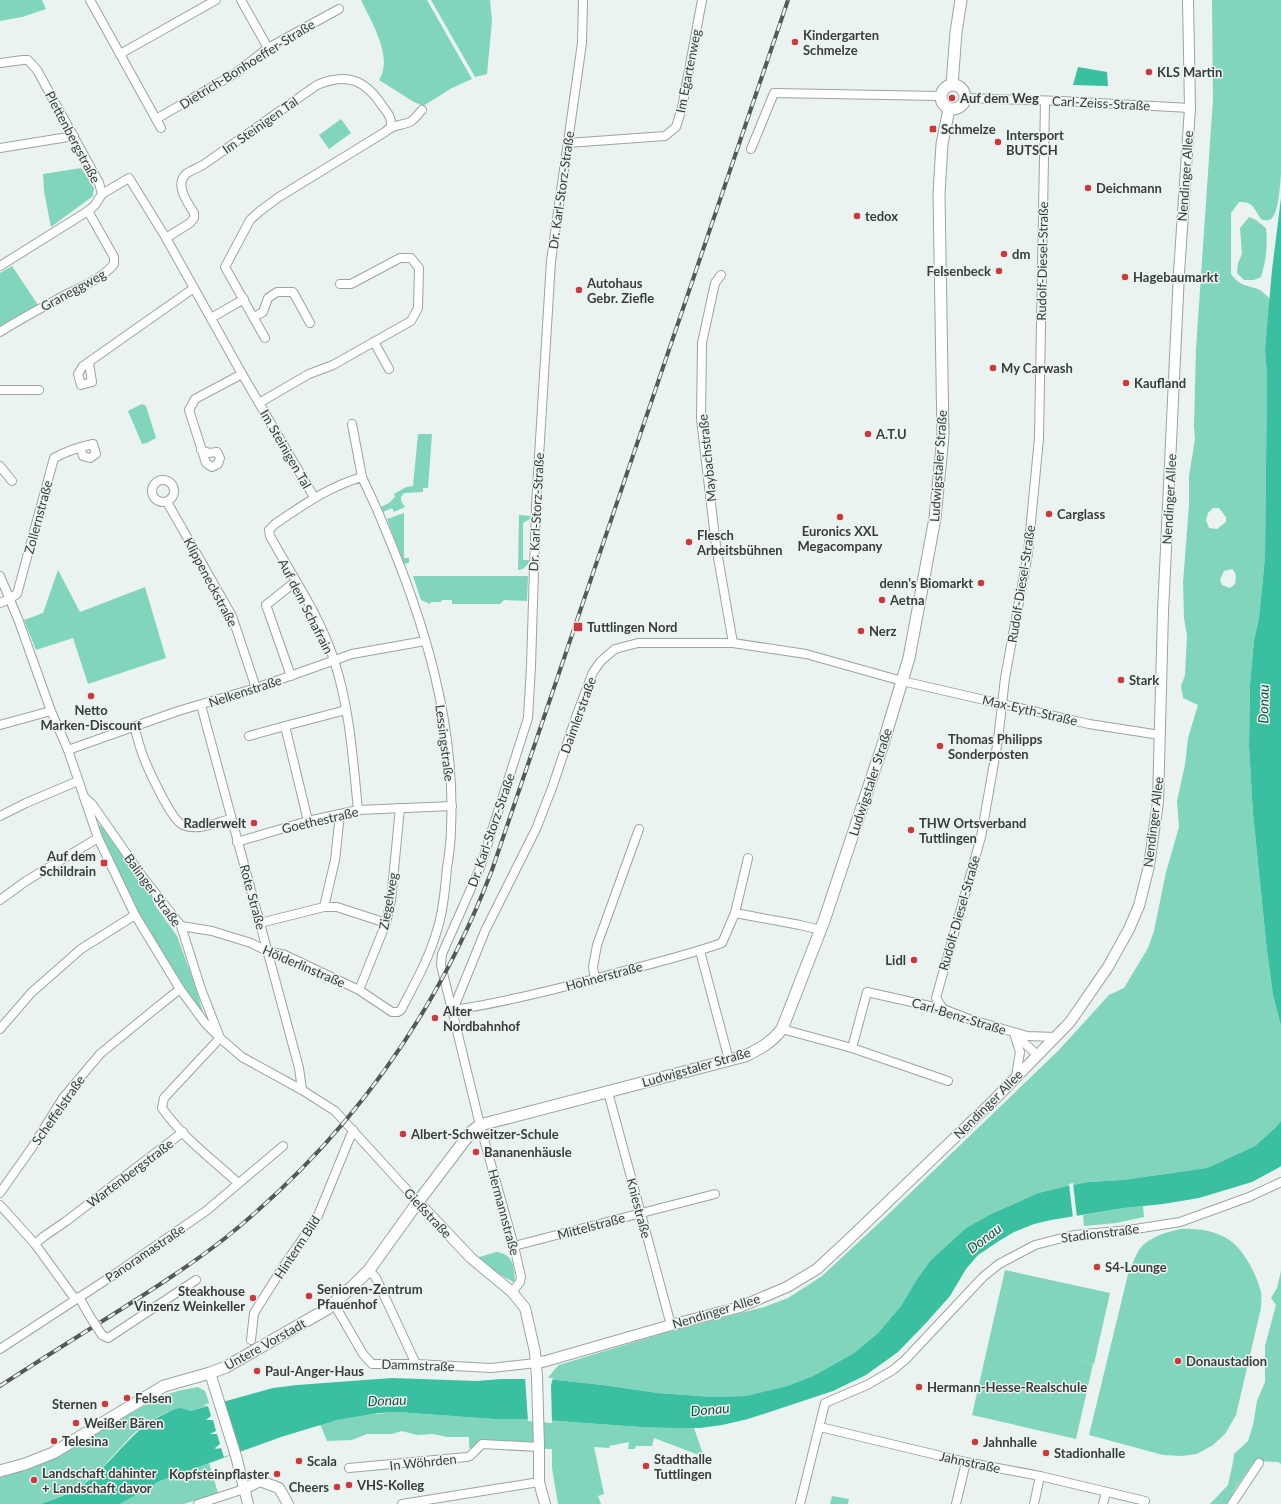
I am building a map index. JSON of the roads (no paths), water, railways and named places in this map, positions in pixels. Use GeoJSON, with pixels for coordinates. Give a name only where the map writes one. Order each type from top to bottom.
{"type":"FeatureCollection","features":[{"type":"Feature","properties":{"kind":"main road"},"geometry":{"type":"LineString","coordinates":[[952,85],[956,32],[961,0]]}},
{"type":"Feature","properties":{"kind":"main road"},"geometry":{"type":"LineString","coordinates":[[952,85],[961,88],[965,98],[960,106],[954,109],[949,109],[943,104],[940,96],[944,89],[952,85]]}},
{"type":"Feature","properties":{"kind":"main road","name":"Ludwigstaler Straße"},"geometry":{"type":"LineString","coordinates":[[480,1124],[745,1056],[763,1048],[776,1038],[782,1029],[821,930],[881,751],[909,658],[935,518],[943,436],[939,194],[942,150],[949,109]]}},
{"type":"Feature","properties":{"kind":"main road"},"geometry":{"type":"LineString","coordinates":[[418,1202],[472,1132],[480,1124]]}},
{"type":"Feature","properties":{"kind":"main road","name":"Untere Vorstadt"},"geometry":{"type":"LineString","coordinates":[[0,1471],[25,1464],[52,1453],[164,1386],[226,1367],[268,1344],[334,1304],[369,1270],[418,1202]]}},
{"type":"Feature","properties":{"kind":"street"},"geometry":{"type":"LineString","coordinates":[[90,0],[161,128]]}},
{"type":"Feature","properties":{"kind":"street"},"geometry":{"type":"LineString","coordinates":[[120,54],[216,0]]}},
{"type":"Feature","properties":{"kind":"street"},"geometry":{"type":"LineString","coordinates":[[241,0],[268,48]]}},
{"type":"Feature","properties":{"kind":"street","name":"Dr. Karl-Storz-Straße"},"geometry":{"type":"LineString","coordinates":[[453,1010],[440,965],[442,954],[480,868],[528,718],[536,505],[551,261],[582,43],[583,0]]}},
{"type":"Feature","properties":{"kind":"street","name":"Im Egartenweg"},"geometry":{"type":"LineString","coordinates":[[568,143],[665,136],[676,127],[682,108],[702,0]]}},
{"type":"Feature","properties":{"kind":"street","name":"Nendinger Allee"},"geometry":{"type":"LineString","coordinates":[[536,1363],[740,1307],[788,1287],[817,1269],[995,1098],[1070,1022],[1108,967],[1129,929],[1139,906],[1149,866],[1158,802],[1163,612],[1176,343],[1190,108],[1188,0]]}},
{"type":"Feature","properties":{"kind":"street","name":"Dietrich-Bonhoeffer-Straße"},"geometry":{"type":"LineString","coordinates":[[156,120],[236,73],[268,48],[339,9]]}},
{"type":"Feature","properties":{"kind":"street","name":"Plettenbergstraße"},"geometry":{"type":"LineString","coordinates":[[0,63],[28,60],[37,70],[74,136],[99,184],[102,194],[95,205],[88,211],[0,266]]}},
{"type":"Feature","properties":{"kind":"street","name":"Im Steinigen Tal"},"geometry":{"type":"LineString","coordinates":[[166,238],[190,223],[194,218],[194,213],[182,189],[181,182],[186,174],[210,160],[317,85],[330,80],[342,79],[353,80],[365,85],[376,96],[390,117],[391,126]]}},
{"type":"Feature","properties":{"kind":"street"},"geometry":{"type":"LineString","coordinates":[[751,149],[774,93],[940,96]]}},
{"type":"Feature","properties":{"kind":"street","name":"Carl-Zeiss-Straße"},"geometry":{"type":"LineString","coordinates":[[965,98],[1045,100],[1190,108]]}},
{"type":"Feature","properties":{"kind":"street","name":"Rudolf-Diesel-Straße"},"geometry":{"type":"LineString","coordinates":[[943,1009],[936,998],[981,837],[991,786],[1005,678],[1028,553],[1037,465],[1041,356],[1045,100]]}},
{"type":"Feature","properties":{"kind":"street"},"geometry":{"type":"LineString","coordinates":[[265,338],[225,268],[250,220],[278,197],[385,132],[391,126],[402,125],[412,121],[422,110]]}},
{"type":"Feature","properties":{"kind":"street"},"geometry":{"type":"LineString","coordinates":[[0,148],[74,136]]}},
{"type":"Feature","properties":{"kind":"street","name":"Im Steinigen Tal"},"geometry":{"type":"LineString","coordinates":[[102,194],[129,178],[166,238],[242,374],[314,497]]}},
{"type":"Feature","properties":{"kind":"street","name":"Graneggweg"},"geometry":{"type":"LineString","coordinates":[[0,332],[20,319],[111,269],[114,264],[114,257],[88,211]]}},
{"type":"Feature","properties":{"kind":"street"},"geometry":{"type":"LineString","coordinates":[[260,403],[309,374],[333,365],[411,321],[418,308],[419,268],[411,258],[400,258],[351,284],[340,284]]}},
{"type":"Feature","properties":{"kind":"street","name":"Maybachstraße"},"geometry":{"type":"LineString","coordinates":[[721,275],[715,283],[702,343],[701,419],[716,546],[733,643]]}},
{"type":"Feature","properties":{"kind":"street"},"geometry":{"type":"LineString","coordinates":[[89,363],[194,288]]}},
{"type":"Feature","properties":{"kind":"street"},"geometry":{"type":"LineString","coordinates":[[254,317],[263,312],[268,298],[277,292],[292,292],[310,323]]}},
{"type":"Feature","properties":{"kind":"street"},"geometry":{"type":"LineString","coordinates":[[212,318],[244,299]]}},
{"type":"Feature","properties":{"kind":"street"},"geometry":{"type":"LineString","coordinates":[[374,342],[389,369]]}},
{"type":"Feature","properties":{"kind":"street"},"geometry":{"type":"LineString","coordinates":[[201,450],[189,410],[195,398],[242,374]]}},
{"type":"Feature","properties":{"kind":"street"},"geometry":{"type":"LineString","coordinates":[[0,390],[39,390]]}},
{"type":"Feature","properties":{"kind":"street","name":"Lessingstraße"},"geometry":{"type":"LineString","coordinates":[[352,424],[362,478],[383,523],[406,582],[425,641],[439,697],[448,745],[452,830],[439,926],[430,952],[419,976],[401,1010],[398,1012]]}},
{"type":"Feature","properties":{"kind":"street","name":"Zollernstraße"},"geometry":{"type":"LineString","coordinates":[[9,600],[17,594],[20,585],[54,458],[64,452],[80,447]]}},
{"type":"Feature","properties":{"kind":"street"},"geometry":{"type":"LineString","coordinates":[[0,466],[12,481]]}},
{"type":"Feature","properties":{"kind":"street"},"geometry":{"type":"LineString","coordinates":[[314,497],[350,481],[362,478]]}},
{"type":"Feature","properties":{"kind":"street","name":"Auf dem Schafrain"},"geometry":{"type":"LineString","coordinates":[[314,497],[275,524],[270,530],[270,536],[314,615],[334,660],[346,710],[353,751],[358,810]]}},
{"type":"Feature","properties":{"kind":"street","name":"Klippeneckstraße"},"geometry":{"type":"LineString","coordinates":[[167,502],[232,616],[256,688]]}},
{"type":"Feature","properties":{"kind":"street","name":"Balinger Straße"},"geometry":{"type":"LineString","coordinates":[[0,576],[51,711],[68,750],[98,838],[135,915],[180,989],[205,1023],[242,1057],[302,1090],[335,1111],[352,1128]]}},
{"type":"Feature","properties":{"kind":"street"},"geometry":{"type":"LineString","coordinates":[[291,676],[266,605],[295,582]]}},
{"type":"Feature","properties":{"kind":"street"},"geometry":{"type":"LineString","coordinates":[[0,603],[9,600]]}},
{"type":"Feature","properties":{"kind":"street","name":"Nelkenstraße"},"geometry":{"type":"LineString","coordinates":[[68,750],[178,711],[256,688],[352,654],[425,641]]}},
{"type":"Feature","properties":{"kind":"street","name":"Daimlerstraße"},"geometry":{"type":"LineString","coordinates":[[453,1010],[485,931],[536,829],[593,672],[601,661],[615,649],[638,643],[733,643],[806,654],[902,680]]}},
{"type":"Feature","properties":{"kind":"street","name":"Max-Eyth-Straße"},"geometry":{"type":"LineString","coordinates":[[902,680],[1089,724],[1160,735]]}},
{"type":"Feature","properties":{"kind":"street","name":"Rote Straße"},"geometry":{"type":"LineString","coordinates":[[201,705],[299,1068],[302,1090]]}},
{"type":"Feature","properties":{"kind":"street"},"geometry":{"type":"LineString","coordinates":[[249,736],[346,710]]}},
{"type":"Feature","properties":{"kind":"street"},"geometry":{"type":"LineString","coordinates":[[0,725],[51,711]]}},
{"type":"Feature","properties":{"kind":"street"},"geometry":{"type":"LineString","coordinates":[[134,726],[140,748],[157,785],[173,816],[180,824],[191,828],[208,826],[231,819]]}},
{"type":"Feature","properties":{"kind":"street"},"geometry":{"type":"LineString","coordinates":[[285,726],[308,821]]}},
{"type":"Feature","properties":{"kind":"street"},"geometry":{"type":"LineString","coordinates":[[0,816],[26,802],[78,781]]}},
{"type":"Feature","properties":{"kind":"street","name":"Balinger Straße"},"geometry":{"type":"LineString","coordinates":[[84,797],[92,804],[142,876],[181,926],[201,989],[220,1038]]}},
{"type":"Feature","properties":{"kind":"street","name":"Goethestraße"},"geometry":{"type":"LineString","coordinates":[[237,842],[308,821],[358,810],[452,806]]}},
{"type":"Feature","properties":{"kind":"street","name":"Ziegelweg"},"geometry":{"type":"LineString","coordinates":[[360,990],[386,923],[391,900],[400,808]]}},
{"type":"Feature","properties":{"kind":"street"},"geometry":{"type":"LineString","coordinates":[[324,907],[335,860],[340,814]]}},
{"type":"Feature","properties":{"kind":"street"},"geometry":{"type":"LineString","coordinates":[[595,979],[593,967],[597,945],[638,829]]}},
{"type":"Feature","properties":{"kind":"street"},"geometry":{"type":"LineString","coordinates":[[0,900],[26,881],[98,838]]}},
{"type":"Feature","properties":{"kind":"street","name":"Hohnerstraße"},"geometry":{"type":"LineString","coordinates":[[453,1010],[485,1006],[595,979],[700,951],[722,943],[735,913],[748,858]]}},
{"type":"Feature","properties":{"kind":"street"},"geometry":{"type":"LineString","coordinates":[[260,923],[324,907],[337,907],[386,923]]}},
{"type":"Feature","properties":{"kind":"street"},"geometry":{"type":"LineString","coordinates":[[735,913],[800,924],[821,930]]}},
{"type":"Feature","properties":{"kind":"street"},"geometry":{"type":"LineString","coordinates":[[0,1029],[31,993],[81,949],[135,915]]}},
{"type":"Feature","properties":{"kind":"street","name":"Hölderlinstraße"},"geometry":{"type":"LineString","coordinates":[[181,926],[212,931],[233,937],[267,951],[285,955],[360,990],[392,1012],[398,1012]]}},
{"type":"Feature","properties":{"kind":"street"},"geometry":{"type":"LineString","coordinates":[[700,951],[729,1060]]}},
{"type":"Feature","properties":{"kind":"street","name":"Scheffelstraße"},"geometry":{"type":"LineString","coordinates":[[0,1193],[64,1098],[100,1054],[180,989]]}},
{"type":"Feature","properties":{"kind":"street","name":"Carl-Benz-Straße"},"geometry":{"type":"LineString","coordinates":[[852,1048],[867,992],[943,1009],[1014,1033],[1027,1036],[1055,1037]]}},
{"type":"Feature","properties":{"kind":"street","name":"Hermannstraße"},"geometry":{"type":"LineString","coordinates":[[453,1010],[480,1124],[514,1246],[521,1277],[520,1282],[512,1292]]}},
{"type":"Feature","properties":{"kind":"street"},"geometry":{"type":"LineString","coordinates":[[782,1029],[852,1048],[948,1082]]}},
{"type":"Feature","properties":{"kind":"street","name":"Carl-Benz-Straße"},"geometry":{"type":"LineString","coordinates":[[1014,1033],[1037,1055]]}},
{"type":"Feature","properties":{"kind":"street","name":"Carl-Benz-Straße"},"geometry":{"type":"LineString","coordinates":[[1014,1033],[1020,1052],[1016,1076]]}},
{"type":"Feature","properties":{"kind":"street"},"geometry":{"type":"LineString","coordinates":[[1027,1036],[1036,1044],[1037,1055]]}},
{"type":"Feature","properties":{"kind":"street","name":"Wartenbergstraße"},"geometry":{"type":"LineString","coordinates":[[35,1244],[183,1132],[169,1118],[162,1108],[164,1098],[220,1038]]}},
{"type":"Feature","properties":{"kind":"street","name":"Kniestraße"},"geometry":{"type":"LineString","coordinates":[[608,1092],[671,1325]]}},
{"type":"Feature","properties":{"kind":"street","name":"Gießstraße"},"geometry":{"type":"LineString","coordinates":[[352,1128],[418,1202],[471,1258],[512,1292]]}},
{"type":"Feature","properties":{"kind":"street","name":"Hinterm Bild"},"geometry":{"type":"LineString","coordinates":[[251,1340],[254,1313],[316,1218],[352,1128]]}},
{"type":"Feature","properties":{"kind":"street"},"geometry":{"type":"LineString","coordinates":[[183,1132],[238,1183]]}},
{"type":"Feature","properties":{"kind":"street","name":"Panoramastraße"},"geometry":{"type":"LineString","coordinates":[[0,1349],[118,1272],[206,1211],[283,1146]]}},
{"type":"Feature","properties":{"kind":"street","name":"Stadionstraße"},"geometry":{"type":"LineString","coordinates":[[820,1427],[825,1403],[867,1385],[893,1370],[905,1360],[983,1277],[999,1264],[1023,1251],[1048,1241],[1074,1235],[1129,1230],[1180,1222],[1249,1197],[1281,1182]]}},
{"type":"Feature","properties":{"kind":"street","name":"Mittelstraße"},"geometry":{"type":"LineString","coordinates":[[514,1246],[715,1194]]}},
{"type":"Feature","properties":{"kind":"street"},"geometry":{"type":"LineString","coordinates":[[0,1205],[35,1244],[77,1298],[102,1334],[108,1338],[196,1280]]}},
{"type":"Feature","properties":{"kind":"street"},"geometry":{"type":"LineString","coordinates":[[369,1270],[376,1278],[416,1364]]}},
{"type":"Feature","properties":{"kind":"street"},"geometry":{"type":"LineString","coordinates":[[512,1292],[525,1308],[534,1346],[537,1377],[539,1447],[538,1482],[544,1504]]}},
{"type":"Feature","properties":{"kind":"street","name":"Dammstraße"},"geometry":{"type":"LineString","coordinates":[[334,1304],[363,1354],[372,1364],[416,1364],[491,1368],[536,1363]]}},
{"type":"Feature","properties":{"kind":"street"},"geometry":{"type":"LineString","coordinates":[[210,1373],[236,1456],[248,1504]]}},
{"type":"Feature","properties":{"kind":"street"},"geometry":{"type":"LineString","coordinates":[[800,1504],[820,1427]]}},
{"type":"Feature","properties":{"kind":"street","name":"Jahnstraße"},"geometry":{"type":"LineString","coordinates":[[820,1427],[966,1462],[1040,1476],[1145,1501]]}},
{"type":"Feature","properties":{"kind":"street","name":"In Wöhrden"},"geometry":{"type":"LineString","coordinates":[[349,1468],[467,1457],[470,1456],[482,1444],[539,1447]]}},
{"type":"Feature","properties":{"kind":"street"},"geometry":{"type":"LineString","coordinates":[[956,1504],[966,1462]]}},
{"type":"Feature","properties":{"kind":"street"},"geometry":{"type":"LineString","coordinates":[[1232,1504],[1259,1464]]}},
{"type":"Feature","properties":{"kind":"street"},"geometry":{"type":"LineString","coordinates":[[1034,1504],[1040,1476]]}},
{"type":"Feature","properties":{"kind":"street"},"geometry":{"type":"LineString","coordinates":[[198,1504],[244,1489],[260,1481],[279,1488],[288,1504]]}},
{"type":"Feature","properties":{"kind":"street"},"geometry":{"type":"LineString","coordinates":[[402,1504],[434,1502],[538,1482]]}},
{"type":"Feature","properties":{"kind":"street"},"geometry":{"type":"LineString","coordinates":[[1103,1504],[1106,1492]]}},
{"type":"Feature","properties":{"kind":"water"},"geometry":{"type":"Polygon","coordinates":[[[1078,67],[1107,72],[1108,86],[1073,85],[1078,67]]]}},
{"type":"Feature","properties":{"kind":"water","name":"Donau"},"geometry":{"type":"Polygon","coordinates":[[[1281,198],[1281,1026],[1273,995],[1267,951],[1253,814],[1249,746],[1250,684],[1265,557],[1267,376],[1265,349],[1272,270],[1281,198]]]}},
{"type":"Feature","properties":{"kind":"water","name":"Donau"},"geometry":{"type":"Polygon","coordinates":[[[1281,1121],[1281,1166],[1278,1168],[1252,1182],[1199,1198],[1051,1220],[1034,1224],[1014,1232],[978,1255],[966,1269],[950,1296],[926,1323],[898,1352],[866,1375],[833,1391],[748,1419],[700,1428],[672,1428],[530,1419],[493,1419],[398,1412],[379,1413],[337,1420],[281,1437],[160,1481],[120,1504],[41,1504],[81,1486],[103,1468],[142,1428],[178,1408],[190,1411],[273,1388],[392,1378],[477,1381],[501,1379],[547,1379],[658,1393],[713,1397],[746,1396],[787,1386],[813,1376],[854,1353],[878,1333],[901,1306],[917,1279],[931,1260],[966,1228],[989,1215],[1038,1193],[1067,1186],[1088,1182],[1123,1180],[1207,1168],[1255,1146],[1281,1121]]]}},
{"type":"Feature","properties":{"kind":"railway"},"geometry":{"type":"LineString","coordinates":[[0,1386],[183,1269],[224,1239],[268,1201],[309,1161],[348,1118],[383,1072],[415,1025],[444,975],[469,924],[492,870],[788,0]]}},
{"type":"Feature","properties":{"kind":"place","name":"Kindergarten Schmelze"},"geometry":{"type":"Point","coordinates":[795,42]}},
{"type":"Feature","properties":{"kind":"place","name":"KLS Martin"},"geometry":{"type":"Point","coordinates":[1149,72]}},
{"type":"Feature","properties":{"kind":"place","name":"Auf dem Weg"},"geometry":{"type":"Point","coordinates":[952,98]}},
{"type":"Feature","properties":{"kind":"place","name":"Schmelze"},"geometry":{"type":"Point","coordinates":[933,129]}},
{"type":"Feature","properties":{"kind":"place","name":"Intersport BUTSCH"},"geometry":{"type":"Point","coordinates":[998,142]}},
{"type":"Feature","properties":{"kind":"place","name":"Deichmann"},"geometry":{"type":"Point","coordinates":[1088,188]}},
{"type":"Feature","properties":{"kind":"place","name":"tedox"},"geometry":{"type":"Point","coordinates":[857,216]}},
{"type":"Feature","properties":{"kind":"place","name":"dm"},"geometry":{"type":"Point","coordinates":[1004,254]}},
{"type":"Feature","properties":{"kind":"place","name":"Felsenbeck"},"geometry":{"type":"Point","coordinates":[999,271]}},
{"type":"Feature","properties":{"kind":"place","name":"Hagebaumarkt"},"geometry":{"type":"Point","coordinates":[1125,277]}},
{"type":"Feature","properties":{"kind":"place","name":"Autohaus Gebr. Ziefle"},"geometry":{"type":"Point","coordinates":[579,290]}},
{"type":"Feature","properties":{"kind":"place","name":"My Carwash"},"geometry":{"type":"Point","coordinates":[993,368]}},
{"type":"Feature","properties":{"kind":"place","name":"Kaufland"},"geometry":{"type":"Point","coordinates":[1126,383]}},
{"type":"Feature","properties":{"kind":"place","name":"A.T.U"},"geometry":{"type":"Point","coordinates":[868,434]}},
{"type":"Feature","properties":{"kind":"place","name":"Carglass"},"geometry":{"type":"Point","coordinates":[1049,514]}},
{"type":"Feature","properties":{"kind":"place","name":"Euronics XXL Megacompany"},"geometry":{"type":"Point","coordinates":[840,517]}},
{"type":"Feature","properties":{"kind":"place","name":"Flesch Arbeitsbühnen"},"geometry":{"type":"Point","coordinates":[689,542]}},
{"type":"Feature","properties":{"kind":"place","name":"denn's Biomarkt"},"geometry":{"type":"Point","coordinates":[981,583]}},
{"type":"Feature","properties":{"kind":"place","name":"Aetna"},"geometry":{"type":"Point","coordinates":[882,600]}},
{"type":"Feature","properties":{"kind":"place","name":"Tuttlingen Nord"},"geometry":{"type":"Point","coordinates":[578,627]}},
{"type":"Feature","properties":{"kind":"place","name":"Nerz"},"geometry":{"type":"Point","coordinates":[861,631]}},
{"type":"Feature","properties":{"kind":"place","name":"Stark"},"geometry":{"type":"Point","coordinates":[1121,680]}},
{"type":"Feature","properties":{"kind":"place","name":"Netto Marken-Discount"},"geometry":{"type":"Point","coordinates":[91,696]}},
{"type":"Feature","properties":{"kind":"place","name":"Thomas Philipps Sonderposten"},"geometry":{"type":"Point","coordinates":[940,746]}},
{"type":"Feature","properties":{"kind":"place","name":"Radlerwelt"},"geometry":{"type":"Point","coordinates":[254,823]}},
{"type":"Feature","properties":{"kind":"place","name":"THW Ortsverband Tuttlingen"},"geometry":{"type":"Point","coordinates":[911,830]}},
{"type":"Feature","properties":{"kind":"place","name":"Auf dem Schildrain"},"geometry":{"type":"Point","coordinates":[104,863]}},
{"type":"Feature","properties":{"kind":"place","name":"Lidl"},"geometry":{"type":"Point","coordinates":[914,960]}},
{"type":"Feature","properties":{"kind":"place","name":"Alter Nordbahnhof"},"geometry":{"type":"Point","coordinates":[435,1018]}},
{"type":"Feature","properties":{"kind":"place","name":"Albert-Schweitzer-Schule"},"geometry":{"type":"Point","coordinates":[403,1134]}},
{"type":"Feature","properties":{"kind":"place","name":"Bananenhäusle"},"geometry":{"type":"Point","coordinates":[476,1152]}},
{"type":"Feature","properties":{"kind":"place","name":"S4-Lounge"},"geometry":{"type":"Point","coordinates":[1097,1267]}},
{"type":"Feature","properties":{"kind":"place","name":"Senioren-Zentrum Pfauenhof"},"geometry":{"type":"Point","coordinates":[309,1296]}},
{"type":"Feature","properties":{"kind":"place","name":"Steakhouse Vinzenz Weinkeller"},"geometry":{"type":"Point","coordinates":[253,1298]}},
{"type":"Feature","properties":{"kind":"place","name":"Donaustadion"},"geometry":{"type":"Point","coordinates":[1178,1361]}},
{"type":"Feature","properties":{"kind":"place","name":"Paul-Anger-Haus"},"geometry":{"type":"Point","coordinates":[257,1371]}},
{"type":"Feature","properties":{"kind":"place","name":"Hermann-Hesse-Realschule"},"geometry":{"type":"Point","coordinates":[919,1387]}},
{"type":"Feature","properties":{"kind":"place","name":"Felsen"},"geometry":{"type":"Point","coordinates":[127,1398]}},
{"type":"Feature","properties":{"kind":"place","name":"Sternen"},"geometry":{"type":"Point","coordinates":[105,1404]}},
{"type":"Feature","properties":{"kind":"place","name":"Weißer Bären"},"geometry":{"type":"Point","coordinates":[76,1423]}},
{"type":"Feature","properties":{"kind":"place","name":"Telesina"},"geometry":{"type":"Point","coordinates":[54,1441]}},
{"type":"Feature","properties":{"kind":"place","name":"Jahnhalle"},"geometry":{"type":"Point","coordinates":[975,1442]}},
{"type":"Feature","properties":{"kind":"place","name":"Stadionhalle"},"geometry":{"type":"Point","coordinates":[1046,1453]}},
{"type":"Feature","properties":{"kind":"place","name":"Scala"},"geometry":{"type":"Point","coordinates":[299,1461]}},
{"type":"Feature","properties":{"kind":"place","name":"Stadthalle Tuttlingen"},"geometry":{"type":"Point","coordinates":[646,1466]}},
{"type":"Feature","properties":{"kind":"place","name":"Kopfsteinpflaster"},"geometry":{"type":"Point","coordinates":[277,1474]}},
{"type":"Feature","properties":{"kind":"place","name":"Landschaft dahinter + Landschaft davor"},"geometry":{"type":"Point","coordinates":[34,1480]}},
{"type":"Feature","properties":{"kind":"place","name":"VHS-Kolleg"},"geometry":{"type":"Point","coordinates":[349,1485]}},
{"type":"Feature","properties":{"kind":"place","name":"Cheers"},"geometry":{"type":"Point","coordinates":[337,1487]}}]}
